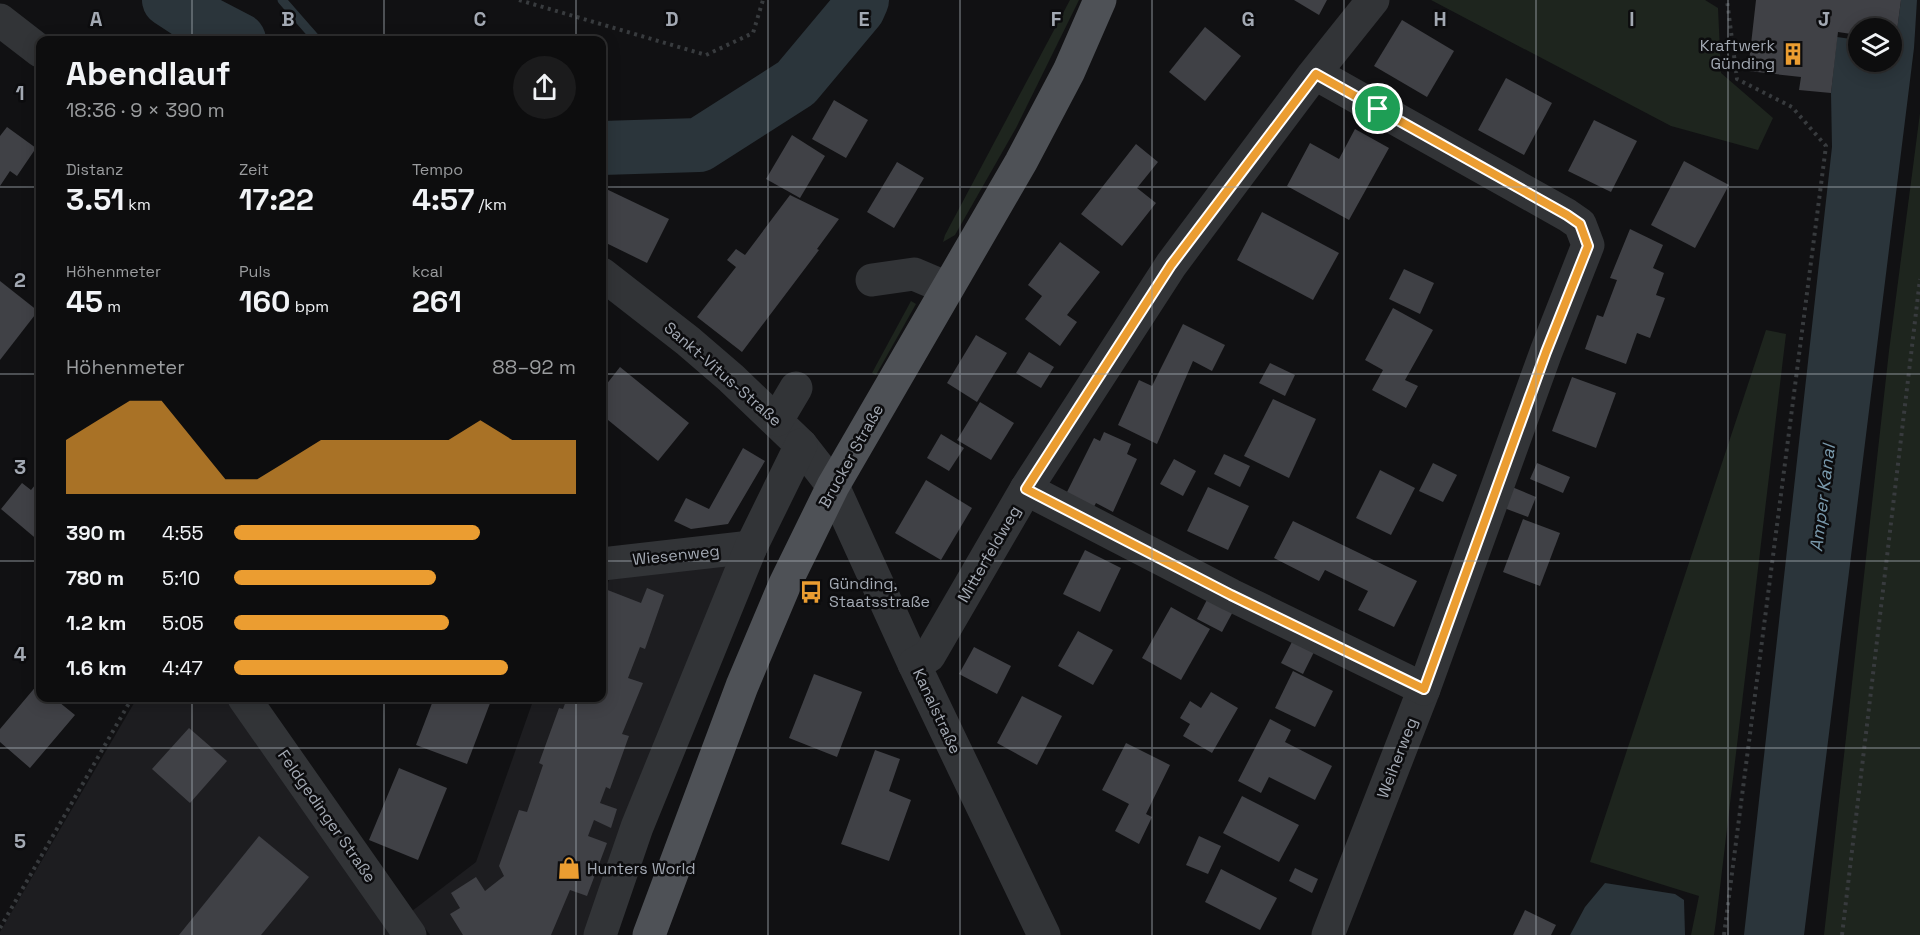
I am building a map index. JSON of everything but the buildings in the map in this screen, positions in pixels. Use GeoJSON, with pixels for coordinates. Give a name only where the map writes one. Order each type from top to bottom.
{"type":"FeatureCollection","features":[{"type":"Feature","properties":{"kind":"main road","name":"Brucker Straße"},"geometry":{"type":"LineString","coordinates":[[649,935],[742,686],[785,584],[833,486],[1021,162],[1069,71],[1100,0]]}},
{"type":"Feature","properties":{"kind":"street","name":"Mitterfeldweg"},"geometry":{"type":"LineString","coordinates":[[914,664],[929,656],[1026,489],[1171,265],[1373,0]]}},
{"type":"Feature","properties":{"kind":"street"},"geometry":{"type":"LineString","coordinates":[[0,20],[36,48]]}},
{"type":"Feature","properties":{"kind":"street","name":"Weiherweg"},"geometry":{"type":"LineString","coordinates":[[1316,74],[1567,215],[1580,224],[1588,246],[1546,352],[1424,689],[1328,935]]}},
{"type":"Feature","properties":{"kind":"street"},"geometry":{"type":"LineString","coordinates":[[872,280],[914,274],[947,288]]}},
{"type":"Feature","properties":{"kind":"street","name":"Sankt-Vitus-Straße"},"geometry":{"type":"LineString","coordinates":[[606,277],[688,341],[777,420],[801,445],[833,486]]}},
{"type":"Feature","properties":{"kind":"street"},"geometry":{"type":"LineString","coordinates":[[777,420],[796,388]]}},
{"type":"Feature","properties":{"kind":"street"},"geometry":{"type":"LineString","coordinates":[[600,935],[637,827],[751,547],[801,445]]}},
{"type":"Feature","properties":{"kind":"street","name":"Kanalstraße"},"geometry":{"type":"LineString","coordinates":[[833,486],[914,664],[1044,935]]}},
{"type":"Feature","properties":{"kind":"street"},"geometry":{"type":"LineString","coordinates":[[1026,489],[1231,595],[1424,689]]}},
{"type":"Feature","properties":{"kind":"street","name":"Wiesenweg"},"geometry":{"type":"LineString","coordinates":[[606,564],[751,547]]}},
{"type":"Feature","properties":{"kind":"street","name":"Feldgedinger Straße"},"geometry":{"type":"LineString","coordinates":[[247,702],[410,935]]}},
{"type":"Feature","properties":{"kind":"path"},"geometry":{"type":"LineString","coordinates":[[519,0],[706,55],[753,33],[763,0]]}},
{"type":"Feature","properties":{"kind":"path"},"geometry":{"type":"LineString","coordinates":[[1724,935],[1826,146],[1792,107],[1737,79],[1727,0]]}},
{"type":"Feature","properties":{"kind":"path"},"geometry":{"type":"LineString","coordinates":[[1842,935],[1920,279]]}},
{"type":"Feature","properties":{"kind":"path"},"geometry":{"type":"LineString","coordinates":[[0,928],[130,702]]}},
{"type":"Feature","properties":{"kind":"shaded area"},"geometry":{"type":"Polygon","coordinates":[[[1070,0],[1079,0],[1016,128],[955,235],[943,242],[945,235],[1070,0]]]}},
{"type":"Feature","properties":{"kind":"shaded area"},"geometry":{"type":"Polygon","coordinates":[[[1431,0],[1705,0],[1718,8],[1721,73],[1773,118],[1758,150],[1671,126],[1431,0]]]}},
{"type":"Feature","properties":{"kind":"shaded area"},"geometry":{"type":"Polygon","coordinates":[[[1920,113],[1920,935],[1824,935],[1889,351],[1920,113]]]}},
{"type":"Feature","properties":{"kind":"shaded area"},"geometry":{"type":"Polygon","coordinates":[[[911,301],[916,304],[876,375],[872,373],[911,301]]]}},
{"type":"Feature","properties":{"kind":"shaded area"},"geometry":{"type":"Polygon","coordinates":[[[1766,330],[1786,334],[1716,921],[1714,935],[1691,935],[1699,896],[1590,862],[1766,330]]]}},
{"type":"Feature","properties":{"kind":"shaded area"},"geometry":{"type":"Polygon","coordinates":[[[736,559],[589,935],[430,935],[412,911],[476,862],[533,702],[606,702],[606,587],[612,573],[736,559]]]}},
{"type":"Feature","properties":{"kind":"shaded area"},"geometry":{"type":"Polygon","coordinates":[[[135,702],[243,702],[394,935],[0,935],[135,702]]]}},
{"type":"Feature","properties":{"kind":"water","name":"Amper Kanal"},"geometry":{"type":"Polygon","coordinates":[[[1901,0],[1917,0],[1914,48],[1804,935],[1744,935],[1832,147],[1831,93],[1837,37],[1848,39],[1848,72],[1902,72],[1902,18],[1899,18],[1901,0]]]}},
{"type":"Feature","properties":{"kind":"water"},"geometry":{"type":"Polygon","coordinates":[[[1605,883],[1675,894],[1684,900],[1685,935],[1570,935],[1585,907],[1605,883]]]}},
{"type":"Feature","properties":{"kind":"waterway"},"geometry":{"type":"LineString","coordinates":[[169,0],[231,36]]}},
{"type":"Feature","properties":{"kind":"waterway"},"geometry":{"type":"LineString","coordinates":[[282,0],[314,36]]}},
{"type":"Feature","properties":{"kind":"waterway"},"geometry":{"type":"LineString","coordinates":[[606,148],[699,145],[796,83],[858,9],[862,0]]}},
{"type":"Feature","properties":{"kind":"place","name":"Kraftwerk Günding"},"geometry":{"type":"Point","coordinates":[1793,54]}},
{"type":"Feature","properties":{"kind":"place","name":"Günding, Staatsstraße"},"geometry":{"type":"Point","coordinates":[811,592]}},
{"type":"Feature","properties":{"kind":"place","name":"Hunters World"},"geometry":{"type":"Point","coordinates":[569,868]}},
{"type":"Feature","properties":{"kind":"route"},"geometry":{"type":"LineString","coordinates":[[1316,74],[1378,109],[1567,215],[1580,224],[1588,246],[1546,352],[1424,689],[1231,595],[1026,489],[1171,265],[1313,75],[1316,74]]}}]}
